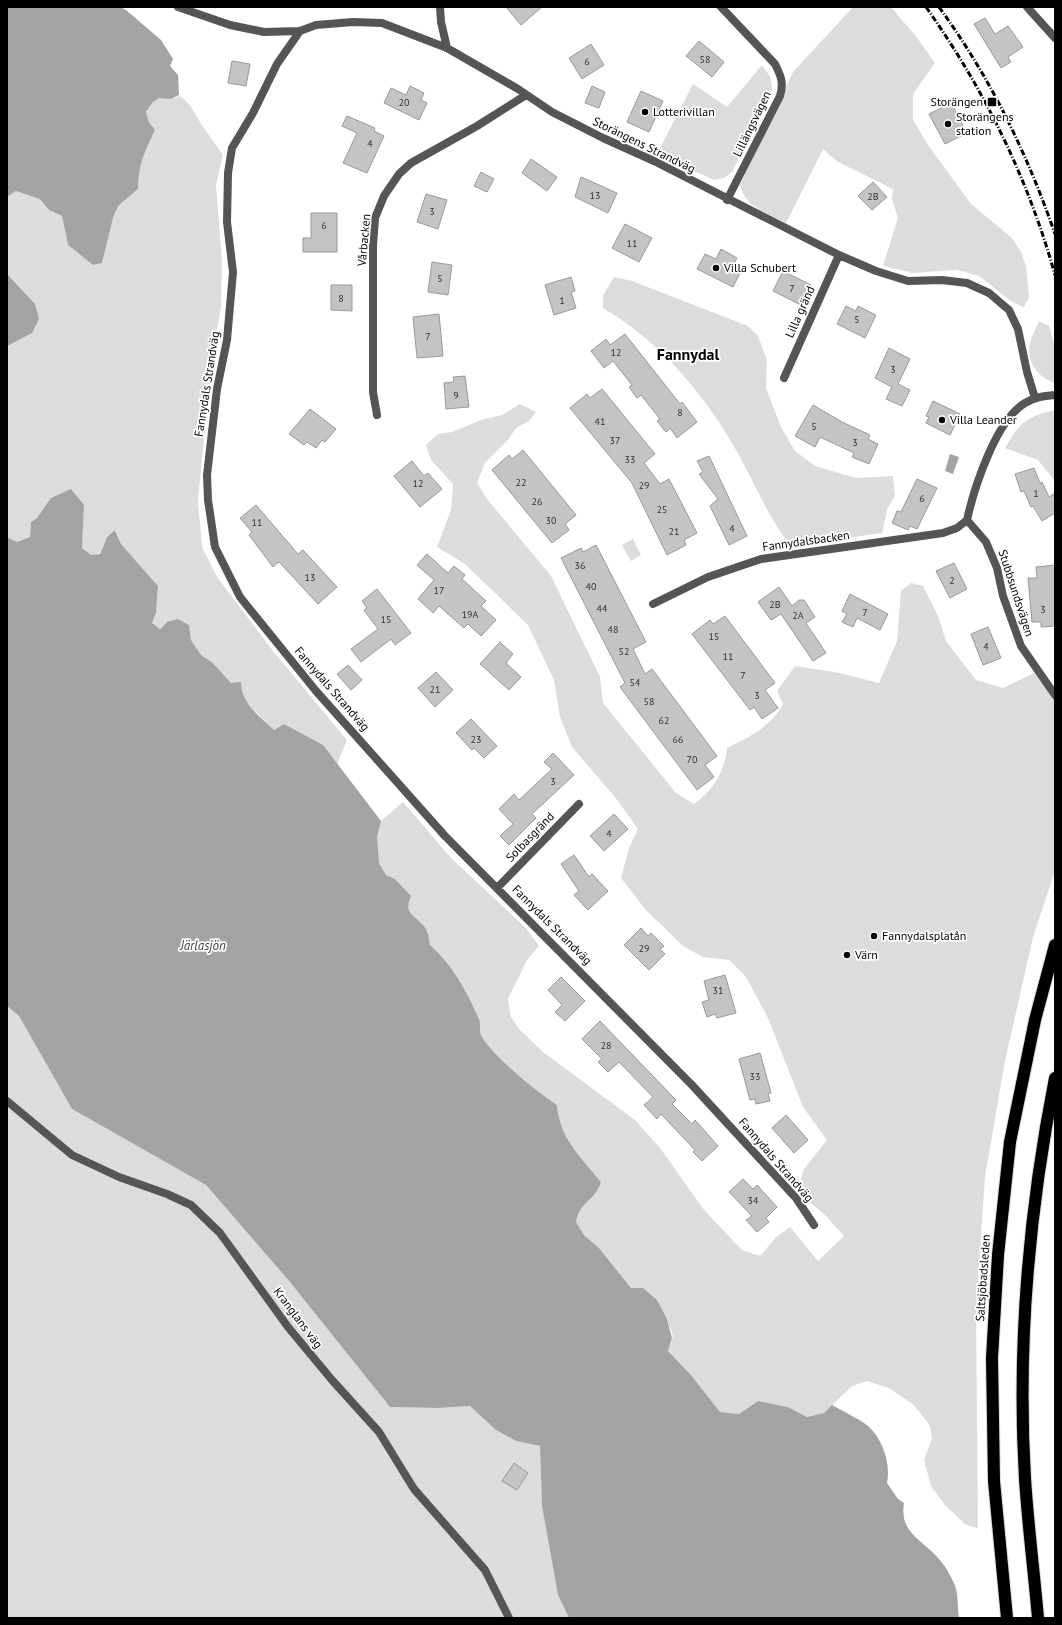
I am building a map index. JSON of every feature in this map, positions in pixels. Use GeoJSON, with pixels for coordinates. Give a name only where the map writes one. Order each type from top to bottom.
{"type":"FeatureCollection","features":[{"type":"Feature","properties":{"kind":"highway","name":"Saltsjöbadsleden"},"geometry":{"type":"LineString","coordinates":[[1007,1618],[994,1481],[992,1358],[998,1255],[1010,1142],[1035,1020],[1055,945]]}},
{"type":"Feature","properties":{"kind":"highway"},"geometry":{"type":"LineString","coordinates":[[1038,1618],[1025,1479],[1023,1357],[1029,1256],[1041,1148],[1055,1078]]}},
{"type":"Feature","properties":{"kind":"street","name":"Storängens Strandväg"},"geometry":{"type":"LineString","coordinates":[[178,7],[237,26],[264,32],[300,31],[324,25],[353,22],[382,23],[447,48],[552,112],[603,138],[654,161],[727,200],[839,255],[876,271],[908,281],[942,280],[967,283],[989,293],[1009,310],[1015,319],[1027,372],[1035,398]]}},
{"type":"Feature","properties":{"kind":"street"},"geometry":{"type":"LineString","coordinates":[[440,7],[441,22],[447,48]]}},
{"type":"Feature","properties":{"kind":"street","name":"Lillängsvägen"},"geometry":{"type":"LineString","coordinates":[[721,7],[775,64],[781,75],[783,86],[780,96],[727,200]]}},
{"type":"Feature","properties":{"kind":"street"},"geometry":{"type":"LineString","coordinates":[[1027,7],[1055,38]]}},
{"type":"Feature","properties":{"kind":"street","name":"Fannydals Strandväg"},"geometry":{"type":"LineString","coordinates":[[300,31],[277,64],[253,113],[232,148],[228,173],[227,222],[233,272],[227,340],[217,389],[207,475],[208,500],[215,547],[240,597],[316,691],[445,836],[544,937],[591,981],[691,1084],[796,1198],[814,1226]]}},
{"type":"Feature","properties":{"kind":"street","name":"Vårbacken"},"geometry":{"type":"LineString","coordinates":[[377,415],[373,392],[373,246],[375,218],[384,196],[399,174],[411,163],[477,126],[526,95]]}},
{"type":"Feature","properties":{"kind":"street","name":"Lilla gränd"},"geometry":{"type":"LineString","coordinates":[[784,378],[839,255]]}},
{"type":"Feature","properties":{"kind":"street"},"geometry":{"type":"LineString","coordinates":[[967,520],[974,492],[1007,420],[1024,403],[1035,398],[1055,395]]}},
{"type":"Feature","properties":{"kind":"street","name":"Fannydalsbacken"},"geometry":{"type":"LineString","coordinates":[[653,604],[708,577],[761,559],[943,533],[956,528],[967,520]]}},
{"type":"Feature","properties":{"kind":"street","name":"Stubbsundsvägen"},"geometry":{"type":"LineString","coordinates":[[967,520],[986,542],[997,568],[1003,596],[1021,646],[1055,695]]}},
{"type":"Feature","properties":{"kind":"street","name":"Solbasgränd"},"geometry":{"type":"LineString","coordinates":[[497,888],[579,804]]}},
{"type":"Feature","properties":{"kind":"street","name":"Kranglans väg"},"geometry":{"type":"LineString","coordinates":[[7,1101],[72,1155],[119,1177],[167,1194],[191,1205],[220,1233],[288,1327],[378,1432],[414,1489],[484,1570],[509,1618]]}},
{"type":"Feature","properties":{"kind":"shaded area"},"geometry":{"type":"Polygon","coordinates":[[[853,7],[891,7],[918,39],[935,63],[913,94],[913,120],[928,145],[971,204],[1012,238],[1021,252],[1026,266],[1029,297],[1024,307],[1012,302],[979,276],[957,270],[913,273],[883,266],[898,218],[892,199],[893,189],[838,162],[823,149],[786,223],[752,204],[743,193],[740,185],[793,72],[853,7]]]}},
{"type":"Feature","properties":{"kind":"shaded area"},"geometry":{"type":"Polygon","coordinates":[[[762,65],[771,78],[772,90],[732,172],[724,178],[714,180],[657,154],[693,84],[727,107],[762,65]]]}},
{"type":"Feature","properties":{"kind":"shaded area"},"geometry":{"type":"Polygon","coordinates":[[[180,96],[190,105],[201,124],[223,155],[216,185],[222,262],[221,307],[211,363],[198,501],[202,547],[217,577],[273,651],[347,740],[337,764],[335,760],[284,724],[274,730],[246,702],[241,690],[231,683],[213,663],[201,655],[191,640],[189,625],[167,622],[159,629],[152,623],[156,613],[158,586],[121,544],[116,530],[107,537],[100,553],[91,556],[82,548],[84,505],[37,518],[31,522],[30,537],[17,542],[7,537],[7,345],[35,304],[7,274],[7,197],[16,191],[41,199],[49,210],[62,216],[68,245],[93,265],[102,263],[113,218],[118,206],[138,189],[143,158],[155,130],[149,122],[146,113],[153,102],[159,97],[171,99],[180,96]]]}},
{"type":"Feature","properties":{"kind":"shaded area"},"geometry":{"type":"Polygon","coordinates":[[[614,277],[632,281],[748,326],[758,336],[767,360],[766,388],[781,427],[795,451],[815,466],[856,478],[893,476],[895,495],[887,510],[882,533],[804,544],[786,540],[772,518],[736,450],[710,408],[695,389],[661,352],[643,336],[603,308],[603,295],[614,277]]]}},
{"type":"Feature","properties":{"kind":"shaded area"},"geometry":{"type":"Polygon","coordinates":[[[1039,321],[1049,326],[1055,346],[1055,383],[1044,378],[1036,370],[1029,354],[1032,338],[1039,321]]]}},
{"type":"Feature","properties":{"kind":"shaded area"},"geometry":{"type":"Polygon","coordinates":[[[520,404],[536,412],[529,421],[516,428],[507,441],[485,463],[477,483],[487,499],[551,576],[600,677],[603,703],[676,793],[694,804],[717,780],[726,757],[727,748],[759,730],[778,712],[783,704],[777,691],[795,666],[835,672],[879,683],[897,641],[901,591],[911,583],[923,586],[938,616],[946,641],[976,680],[1003,688],[1034,673],[1055,700],[1055,871],[1033,937],[1005,1061],[985,1177],[976,1309],[978,1528],[966,1525],[945,1505],[931,1486],[924,1460],[932,1438],[930,1426],[914,1405],[889,1388],[867,1381],[852,1386],[824,1413],[807,1417],[788,1407],[758,1401],[739,1414],[720,1412],[691,1375],[668,1351],[673,1336],[667,1319],[643,1288],[631,1288],[599,1248],[584,1235],[575,1222],[580,1209],[598,1189],[601,1182],[572,1146],[562,1128],[557,1105],[516,1074],[482,1037],[479,1019],[459,979],[446,961],[430,945],[426,930],[410,913],[408,906],[411,896],[395,879],[386,875],[379,863],[377,837],[381,821],[403,802],[451,858],[526,928],[539,946],[527,960],[508,999],[511,1017],[519,1029],[543,1052],[635,1120],[660,1148],[704,1210],[742,1250],[760,1256],[776,1237],[790,1227],[818,1261],[844,1236],[825,1215],[805,1198],[798,1188],[804,1169],[827,1140],[803,1107],[768,1018],[746,977],[729,960],[703,957],[683,946],[645,909],[621,878],[629,848],[638,829],[615,797],[572,747],[560,717],[554,680],[528,625],[465,564],[437,547],[451,510],[453,484],[431,460],[426,445],[438,434],[452,432],[481,420],[502,415],[520,404]]]}},
{"type":"Feature","properties":{"kind":"shaded area"},"geometry":{"type":"Polygon","coordinates":[[[1055,410],[1055,481],[1038,460],[1005,448],[1020,426],[1030,418],[1055,410]]]}},
{"type":"Feature","properties":{"kind":"shaded area"},"geometry":{"type":"Polygon","coordinates":[[[633,539],[641,555],[631,561],[622,545],[633,539]]]}},
{"type":"Feature","properties":{"kind":"shaded area"},"geometry":{"type":"Polygon","coordinates":[[[7,1006],[19,1016],[72,1109],[206,1185],[297,1290],[390,1407],[438,1408],[470,1406],[497,1430],[516,1441],[540,1446],[542,1506],[558,1595],[569,1618],[7,1618],[7,1006]]]}},
{"type":"Feature","properties":{"kind":"water"},"geometry":{"type":"Polygon","coordinates":[[[7,7],[120,7],[126,10],[161,40],[173,59],[170,66],[178,75],[179,95],[171,99],[159,98],[153,102],[146,112],[149,122],[155,130],[143,158],[138,189],[118,206],[113,218],[102,263],[93,265],[68,245],[62,216],[49,210],[40,199],[16,191],[7,197],[7,7]]]}},
{"type":"Feature","properties":{"kind":"water"},"geometry":{"type":"Polygon","coordinates":[[[7,274],[35,304],[39,319],[32,333],[7,346],[7,274]]]}},
{"type":"Feature","properties":{"kind":"water"},"geometry":{"type":"Polygon","coordinates":[[[950,454],[959,457],[953,474],[945,471],[950,454]]]}},
{"type":"Feature","properties":{"kind":"water","name":"Järlasjön"},"geometry":{"type":"Polygon","coordinates":[[[71,489],[84,505],[82,548],[91,555],[100,554],[107,537],[115,530],[121,544],[158,586],[156,613],[152,623],[160,629],[167,622],[178,619],[189,625],[191,640],[201,655],[213,663],[231,683],[241,682],[244,697],[252,709],[274,730],[284,724],[323,745],[381,821],[377,837],[379,863],[386,875],[395,879],[411,896],[408,906],[410,913],[425,927],[430,945],[446,961],[459,979],[479,1019],[482,1037],[516,1074],[557,1105],[562,1128],[572,1146],[601,1182],[595,1194],[581,1209],[576,1222],[584,1235],[599,1248],[631,1288],[643,1288],[657,1300],[667,1319],[672,1338],[668,1351],[691,1375],[720,1412],[739,1414],[758,1401],[788,1407],[807,1417],[824,1413],[832,1405],[868,1426],[882,1445],[887,1460],[887,1483],[898,1499],[904,1503],[903,1513],[908,1529],[940,1560],[955,1585],[959,1618],[569,1618],[558,1595],[542,1506],[540,1446],[516,1441],[496,1430],[470,1406],[438,1408],[390,1407],[290,1282],[206,1185],[72,1109],[19,1016],[7,1006],[7,537],[17,542],[30,537],[31,522],[37,518],[51,498],[71,489]]]}},
{"type":"Feature","properties":{"kind":"building"},"geometry":{"type":"Polygon","coordinates":[[[506,7],[542,7],[521,25],[506,7]]]}},
{"type":"Feature","properties":{"kind":"building"},"geometry":{"type":"Polygon","coordinates":[[[985,18],[995,34],[1008,26],[1023,47],[1008,57],[1011,62],[1001,68],[974,24],[985,18]]]}},
{"type":"Feature","properties":{"kind":"building"},"geometry":{"type":"Polygon","coordinates":[[[699,41],[724,62],[712,77],[686,56],[699,41]]]}},
{"type":"Feature","properties":{"kind":"building"},"geometry":{"type":"Polygon","coordinates":[[[591,44],[604,65],[582,79],[569,58],[591,44]]]}},
{"type":"Feature","properties":{"kind":"building"},"geometry":{"type":"Polygon","coordinates":[[[232,61],[250,64],[246,86],[228,83],[232,61]]]}},
{"type":"Feature","properties":{"kind":"building"},"geometry":{"type":"Polygon","coordinates":[[[410,86],[424,93],[421,100],[427,103],[419,120],[384,103],[391,88],[406,95],[410,86]]]}},
{"type":"Feature","properties":{"kind":"building"},"geometry":{"type":"Polygon","coordinates":[[[592,86],[605,92],[599,108],[585,103],[592,86]]]}},
{"type":"Feature","properties":{"kind":"building","name":"Lotterivillan"},"geometry":{"type":"Polygon","coordinates":[[[641,91],[663,101],[649,132],[627,122],[641,91]]]}},
{"type":"Feature","properties":{"kind":"building","name":"Storängens station"},"geometry":{"type":"Polygon","coordinates":[[[951,103],[967,133],[945,144],[929,114],[951,103]]]}},
{"type":"Feature","properties":{"kind":"building"},"geometry":{"type":"Polygon","coordinates":[[[347,116],[375,128],[374,131],[384,136],[367,173],[343,163],[357,133],[342,126],[347,116]]]}},
{"type":"Feature","properties":{"kind":"building"},"geometry":{"type":"Polygon","coordinates":[[[531,159],[557,177],[547,191],[522,173],[531,159]]]}},
{"type":"Feature","properties":{"kind":"building"},"geometry":{"type":"Polygon","coordinates":[[[481,172],[494,179],[487,192],[474,186],[481,172]]]}},
{"type":"Feature","properties":{"kind":"building"},"geometry":{"type":"Polygon","coordinates":[[[581,177],[617,193],[608,213],[575,197],[581,177]]]}},
{"type":"Feature","properties":{"kind":"building"},"geometry":{"type":"Polygon","coordinates":[[[873,182],[887,197],[872,210],[858,196],[873,182]]]}},
{"type":"Feature","properties":{"kind":"building"},"geometry":{"type":"Polygon","coordinates":[[[426,194],[447,200],[438,229],[417,222],[426,194]]]}},
{"type":"Feature","properties":{"kind":"building"},"geometry":{"type":"Polygon","coordinates":[[[311,213],[337,213],[337,252],[303,252],[303,238],[311,238],[311,213]]]}},
{"type":"Feature","properties":{"kind":"building"},"geometry":{"type":"Polygon","coordinates":[[[625,224],[652,238],[639,262],[612,248],[625,224]]]}},
{"type":"Feature","properties":{"kind":"building","name":"Villa Schubert"},"geometry":{"type":"Polygon","coordinates":[[[721,249],[737,258],[732,267],[741,271],[733,287],[697,269],[705,254],[716,259],[721,249]]]}},
{"type":"Feature","properties":{"kind":"building"},"geometry":{"type":"Polygon","coordinates":[[[432,262],[452,265],[448,295],[428,292],[432,262]]]}},
{"type":"Feature","properties":{"kind":"building"},"geometry":{"type":"Polygon","coordinates":[[[783,271],[811,285],[801,305],[773,291],[783,271]]]}},
{"type":"Feature","properties":{"kind":"building"},"geometry":{"type":"Polygon","coordinates":[[[571,277],[575,291],[571,292],[576,308],[554,315],[545,285],[571,277]]]}},
{"type":"Feature","properties":{"kind":"building"},"geometry":{"type":"Polygon","coordinates":[[[331,285],[352,285],[352,311],[331,310],[331,285]]]}},
{"type":"Feature","properties":{"kind":"building"},"geometry":{"type":"Polygon","coordinates":[[[846,306],[856,311],[858,306],[876,315],[865,338],[837,324],[846,306]]]}},
{"type":"Feature","properties":{"kind":"building"},"geometry":{"type":"Polygon","coordinates":[[[439,314],[443,356],[417,358],[413,317],[439,314]]]}},
{"type":"Feature","properties":{"kind":"building"},"geometry":{"type":"Polygon","coordinates":[[[625,334],[680,404],[682,402],[697,422],[677,438],[670,428],[666,432],[657,421],[660,419],[641,395],[637,398],[629,387],[632,385],[613,361],[604,368],[591,351],[606,339],[610,345],[625,334]]]}},
{"type":"Feature","properties":{"kind":"building"},"geometry":{"type":"Polygon","coordinates":[[[889,348],[910,359],[898,384],[910,390],[902,406],[886,399],[892,387],[875,378],[889,348]]]}},
{"type":"Feature","properties":{"kind":"building"},"geometry":{"type":"Polygon","coordinates":[[[465,376],[469,407],[446,409],[444,383],[454,382],[453,377],[465,376]]]}},
{"type":"Feature","properties":{"kind":"building"},"geometry":{"type":"Polygon","coordinates":[[[602,389],[655,454],[644,463],[660,484],[669,479],[697,533],[684,540],[686,545],[667,555],[632,483],[570,408],[587,394],[590,398],[602,389]]]}},
{"type":"Feature","properties":{"kind":"building","name":"Villa Leander"},"geometry":{"type":"Polygon","coordinates":[[[933,401],[960,414],[950,435],[926,423],[929,417],[926,416],[933,401]]]}},
{"type":"Feature","properties":{"kind":"building"},"geometry":{"type":"Polygon","coordinates":[[[813,405],[842,422],[870,435],[868,439],[878,444],[869,464],[852,457],[854,453],[820,437],[815,447],[795,436],[813,405]]]}},
{"type":"Feature","properties":{"kind":"building"},"geometry":{"type":"Polygon","coordinates":[[[310,409],[336,429],[325,442],[322,440],[316,448],[307,442],[304,445],[289,434],[310,409]]]}},
{"type":"Feature","properties":{"kind":"building"},"geometry":{"type":"Polygon","coordinates":[[[523,450],[576,515],[565,524],[569,530],[552,543],[492,470],[509,455],[512,459],[523,450]]]}},
{"type":"Feature","properties":{"kind":"building"},"geometry":{"type":"Polygon","coordinates":[[[709,456],[747,536],[729,545],[710,506],[718,499],[699,474],[703,472],[697,461],[709,456]]]}},
{"type":"Feature","properties":{"kind":"building"},"geometry":{"type":"Polygon","coordinates":[[[412,461],[424,476],[428,473],[442,489],[420,507],[394,476],[412,461]]]}},
{"type":"Feature","properties":{"kind":"building"},"geometry":{"type":"Polygon","coordinates":[[[1034,468],[1040,483],[1042,482],[1049,497],[1055,493],[1055,513],[1042,521],[1033,506],[1031,507],[1024,491],[1021,492],[1015,474],[1034,468]]]}},
{"type":"Feature","properties":{"kind":"building"},"geometry":{"type":"Polygon","coordinates":[[[917,479],[937,488],[917,529],[910,526],[908,530],[892,523],[897,511],[901,512],[917,479]]]}},
{"type":"Feature","properties":{"kind":"building"},"geometry":{"type":"Polygon","coordinates":[[[256,505],[298,554],[303,550],[337,587],[318,604],[279,562],[273,567],[249,535],[252,532],[240,518],[256,505]]]}},
{"type":"Feature","properties":{"kind":"building"},"geometry":{"type":"Polygon","coordinates":[[[596,545],[646,642],[633,649],[645,674],[652,669],[717,756],[705,765],[714,777],[697,790],[620,687],[625,683],[561,558],[581,548],[583,552],[596,545]]]}},
{"type":"Feature","properties":{"kind":"building"},"geometry":{"type":"Polygon","coordinates":[[[427,554],[448,573],[454,566],[465,575],[462,579],[486,601],[481,606],[496,620],[481,636],[468,624],[464,628],[439,606],[433,613],[418,599],[434,580],[417,565],[427,554]]]}},
{"type":"Feature","properties":{"kind":"building"},"geometry":{"type":"Polygon","coordinates":[[[954,563],[967,589],[950,598],[936,571],[954,563]]]}},
{"type":"Feature","properties":{"kind":"building"},"geometry":{"type":"Polygon","coordinates":[[[1055,565],[1055,626],[1041,627],[1041,622],[1032,622],[1028,578],[1037,578],[1036,567],[1055,565]]]}},
{"type":"Feature","properties":{"kind":"building"},"geometry":{"type":"Polygon","coordinates":[[[779,587],[792,606],[799,600],[804,600],[815,617],[806,623],[826,653],[813,661],[781,614],[771,620],[758,602],[779,587]]]}},
{"type":"Feature","properties":{"kind":"building"},"geometry":{"type":"Polygon","coordinates":[[[377,589],[411,633],[395,645],[391,639],[361,662],[351,649],[378,629],[364,610],[367,608],[362,601],[377,589]]]}},
{"type":"Feature","properties":{"kind":"building"},"geometry":{"type":"Polygon","coordinates":[[[850,594],[888,614],[880,630],[857,618],[853,627],[842,622],[847,614],[842,611],[850,594]]]}},
{"type":"Feature","properties":{"kind":"building"},"geometry":{"type":"Polygon","coordinates":[[[725,616],[775,683],[765,690],[778,708],[762,719],[754,707],[750,710],[692,634],[710,620],[713,624],[725,616]]]}},
{"type":"Feature","properties":{"kind":"building"},"geometry":{"type":"Polygon","coordinates":[[[988,627],[1001,658],[983,665],[971,634],[988,627]]]}},
{"type":"Feature","properties":{"kind":"building"},"geometry":{"type":"Polygon","coordinates":[[[500,642],[513,654],[506,663],[521,677],[509,690],[480,664],[500,642]]]}},
{"type":"Feature","properties":{"kind":"building"},"geometry":{"type":"Polygon","coordinates":[[[348,665],[362,680],[351,690],[337,674],[348,665]]]}},
{"type":"Feature","properties":{"kind":"building"},"geometry":{"type":"Polygon","coordinates":[[[436,672],[453,690],[435,707],[418,688],[436,672]]]}},
{"type":"Feature","properties":{"kind":"building"},"geometry":{"type":"Polygon","coordinates":[[[471,719],[497,746],[484,758],[474,748],[472,750],[456,733],[471,719]]]}},
{"type":"Feature","properties":{"kind":"building"},"geometry":{"type":"Polygon","coordinates":[[[553,753],[574,775],[532,814],[536,818],[509,845],[500,836],[513,824],[499,809],[514,794],[519,800],[552,769],[544,762],[553,753]]]}},
{"type":"Feature","properties":{"kind":"building"},"geometry":{"type":"Polygon","coordinates":[[[614,814],[628,829],[604,851],[590,836],[614,814]]]}},
{"type":"Feature","properties":{"kind":"building"},"geometry":{"type":"Polygon","coordinates":[[[574,855],[589,877],[592,874],[608,891],[588,910],[574,895],[579,891],[561,864],[574,855]]]}},
{"type":"Feature","properties":{"kind":"building"},"geometry":{"type":"Polygon","coordinates":[[[641,928],[648,936],[651,933],[664,946],[660,949],[665,954],[649,970],[624,945],[641,928]]]}},
{"type":"Feature","properties":{"kind":"building"},"geometry":{"type":"Polygon","coordinates":[[[725,975],[736,1013],[717,1018],[715,1014],[707,1017],[702,1002],[709,1000],[704,981],[725,975]]]}},
{"type":"Feature","properties":{"kind":"building"},"geometry":{"type":"Polygon","coordinates":[[[561,977],[585,1001],[565,1021],[555,1012],[562,1005],[548,990],[561,977]]]}},
{"type":"Feature","properties":{"kind":"building"},"geometry":{"type":"Polygon","coordinates":[[[600,1021],[676,1100],[672,1104],[692,1124],[695,1120],[718,1146],[702,1161],[693,1152],[695,1150],[661,1114],[657,1119],[644,1105],[653,1097],[619,1062],[608,1072],[598,1062],[602,1059],[582,1039],[600,1021]]]}},
{"type":"Feature","properties":{"kind":"building"},"geometry":{"type":"Polygon","coordinates":[[[760,1053],[771,1093],[768,1094],[770,1101],[756,1104],[755,1099],[750,1100],[739,1059],[760,1053]]]}},
{"type":"Feature","properties":{"kind":"building"},"geometry":{"type":"Polygon","coordinates":[[[786,1115],[808,1140],[794,1153],[772,1128],[786,1115]]]}},
{"type":"Feature","properties":{"kind":"building"},"geometry":{"type":"Polygon","coordinates":[[[743,1179],[753,1189],[757,1185],[777,1207],[766,1218],[769,1222],[757,1232],[746,1220],[752,1216],[729,1192],[743,1179]]]}},
{"type":"Feature","properties":{"kind":"building"},"geometry":{"type":"Polygon","coordinates":[[[514,1463],[528,1473],[517,1490],[502,1481],[514,1463]]]}},
{"type":"Feature","properties":{"kind":"railway"},"geometry":{"type":"LineString","coordinates":[[926,7],[967,70],[1002,135],[1032,204],[1055,275]]}},
{"type":"Feature","properties":{"kind":"railway"},"geometry":{"type":"LineString","coordinates":[[939,7],[975,61],[1006,116],[1032,174],[1055,234]]}},
{"type":"Feature","properties":{"kind":"place","name":"Storängen"},"geometry":{"type":"Point","coordinates":[992,102]}},
{"type":"Feature","properties":{"kind":"place","name":"Lotterivillan"},"geometry":{"type":"Point","coordinates":[645,112]}},
{"type":"Feature","properties":{"kind":"place","name":"Storängens station"},"geometry":{"type":"Point","coordinates":[948,124]}},
{"type":"Feature","properties":{"kind":"place","name":"Villa Schubert"},"geometry":{"type":"Point","coordinates":[716,268]}},
{"type":"Feature","properties":{"kind":"place","name":"Villa Leander"},"geometry":{"type":"Point","coordinates":[942,420]}},
{"type":"Feature","properties":{"kind":"place","name":"Fannydalsplatån"},"geometry":{"type":"Point","coordinates":[874,936]}},
{"type":"Feature","properties":{"kind":"place","name":"Värn"},"geometry":{"type":"Point","coordinates":[847,955]}},
{"type":"Feature","properties":{"kind":"district","name":"Fannydal"},"geometry":{"type":"Point","coordinates":[688,354]}}]}
